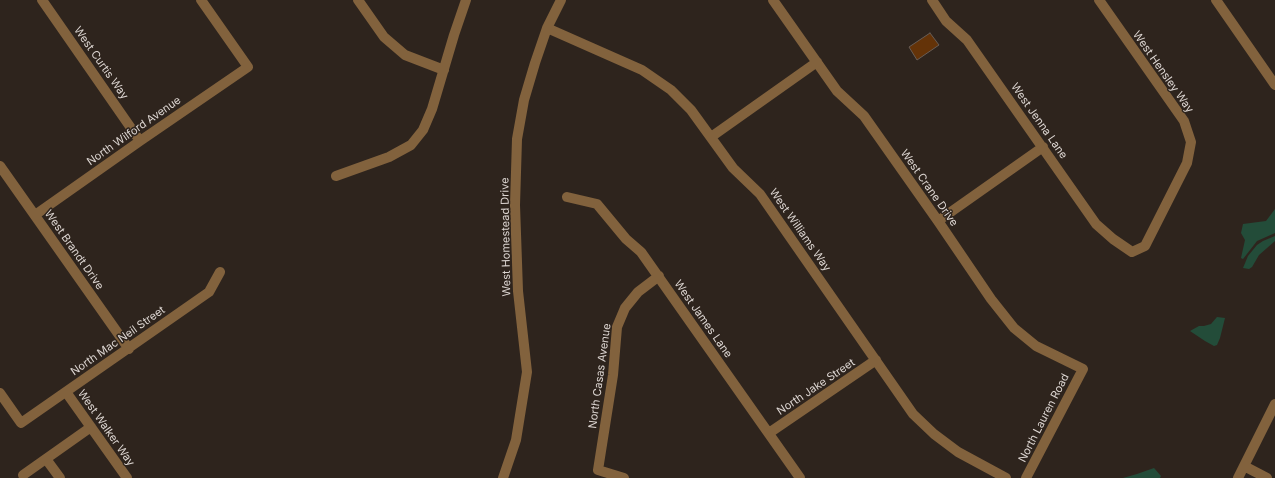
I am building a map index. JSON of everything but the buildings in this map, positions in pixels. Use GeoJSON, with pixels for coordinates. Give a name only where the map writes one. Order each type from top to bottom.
{"type":"FeatureCollection","features":[{"type":"Feature","properties":{"kind":"street","name":"West Curtis Way"},"geometry":{"type":"LineString","coordinates":[[42,0],[140,140]]}},
{"type":"Feature","properties":{"kind":"street","name":"North Wilford Avenue"},"geometry":{"type":"LineString","coordinates":[[34,215],[140,140],[248,67],[201,0]]}},
{"type":"Feature","properties":{"kind":"street"},"geometry":{"type":"LineString","coordinates":[[358,0],[384,37],[405,55],[444,70]]}},
{"type":"Feature","properties":{"kind":"street"},"geometry":{"type":"LineString","coordinates":[[336,176],[389,157],[411,145],[423,130],[432,109],[466,0]]}},
{"type":"Feature","properties":{"kind":"street","name":"West Homestead Drive"},"geometry":{"type":"LineString","coordinates":[[503,478],[516,440],[527,372],[518,292],[515,205],[517,140],[524,100],[534,63],[547,28],[561,0]]}},
{"type":"Feature","properties":{"kind":"street","name":"West Crane Drive"},"geometry":{"type":"LineString","coordinates":[[773,0],[837,91],[864,116],[938,220],[991,299],[1014,328],[1036,346],[1083,369]]}},
{"type":"Feature","properties":{"kind":"street","name":"West Jenna Lane"},"geometry":{"type":"LineString","coordinates":[[932,0],[946,21],[967,40],[1096,224],[1113,239],[1132,252]]}},
{"type":"Feature","properties":{"kind":"street","name":"West Hensley Way"},"geometry":{"type":"LineString","coordinates":[[1099,0],[1184,121],[1192,142],[1187,163],[1145,246],[1132,252]]}},
{"type":"Feature","properties":{"kind":"street"},"geometry":{"type":"LineString","coordinates":[[1216,0],[1275,85]]}},
{"type":"Feature","properties":{"kind":"street","name":"West Williams Way"},"geometry":{"type":"LineString","coordinates":[[547,28],[642,70],[671,90],[691,110],[733,168],[760,194],[913,414],[934,434],[958,452],[1006,478]]}},
{"type":"Feature","properties":{"kind":"street"},"geometry":{"type":"LineString","coordinates":[[711,137],[817,62]]}},
{"type":"Feature","properties":{"kind":"street"},"geometry":{"type":"LineString","coordinates":[[938,220],[1043,147]]}},
{"type":"Feature","properties":{"kind":"street","name":"West Brandt Drive"},"geometry":{"type":"LineString","coordinates":[[0,166],[128,349]]}},
{"type":"Feature","properties":{"kind":"street","name":"West James Lane"},"geometry":{"type":"LineString","coordinates":[[568,197],[597,204],[626,239],[642,252],[800,478]]}},
{"type":"Feature","properties":{"kind":"street","name":"North Mac Neil Street"},"geometry":{"type":"LineString","coordinates":[[0,393],[21,424],[209,292],[220,272]]}},
{"type":"Feature","properties":{"kind":"street","name":"North Casas Avenue"},"geometry":{"type":"LineString","coordinates":[[624,478],[598,470],[613,375],[617,327],[624,308],[638,292],[659,276]]}},
{"type":"Feature","properties":{"kind":"street","name":"North Jake Street"},"geometry":{"type":"LineString","coordinates":[[769,433],[876,360]]}},
{"type":"Feature","properties":{"kind":"street","name":"North Lauren Road"},"geometry":{"type":"LineString","coordinates":[[1026,478],[1083,369]]}},
{"type":"Feature","properties":{"kind":"street","name":"West Walker Way"},"geometry":{"type":"LineString","coordinates":[[66,392],[127,478]]}},
{"type":"Feature","properties":{"kind":"street"},"geometry":{"type":"LineString","coordinates":[[1238,478],[1275,404]]}},
{"type":"Feature","properties":{"kind":"street"},"geometry":{"type":"LineString","coordinates":[[22,477],[91,427]]}},
{"type":"Feature","properties":{"kind":"street"},"geometry":{"type":"LineString","coordinates":[[46,459],[60,478]]}},
{"type":"Feature","properties":{"kind":"street"},"geometry":{"type":"LineString","coordinates":[[1244,466],[1267,478]]}},
{"type":"Feature","properties":{"kind":"green space"},"geometry":{"type":"Polygon","coordinates":[[[1275,209],[1275,233],[1257,241],[1243,259],[1241,258],[1245,240],[1241,233],[1243,224],[1266,221],[1275,209]]]}},
{"type":"Feature","properties":{"kind":"green space"},"geometry":{"type":"Polygon","coordinates":[[[1275,236],[1275,241],[1259,255],[1252,267],[1249,269],[1243,268],[1248,256],[1257,245],[1275,236]]]}},
{"type":"Feature","properties":{"kind":"green space"},"geometry":{"type":"Polygon","coordinates":[[[1217,317],[1225,318],[1217,345],[1214,346],[1190,331],[1199,326],[1211,324],[1217,317]]]}},
{"type":"Feature","properties":{"kind":"green space"},"geometry":{"type":"Polygon","coordinates":[[[1154,468],[1161,476],[1160,478],[1123,478],[1137,474],[1154,468]]]}}]}
